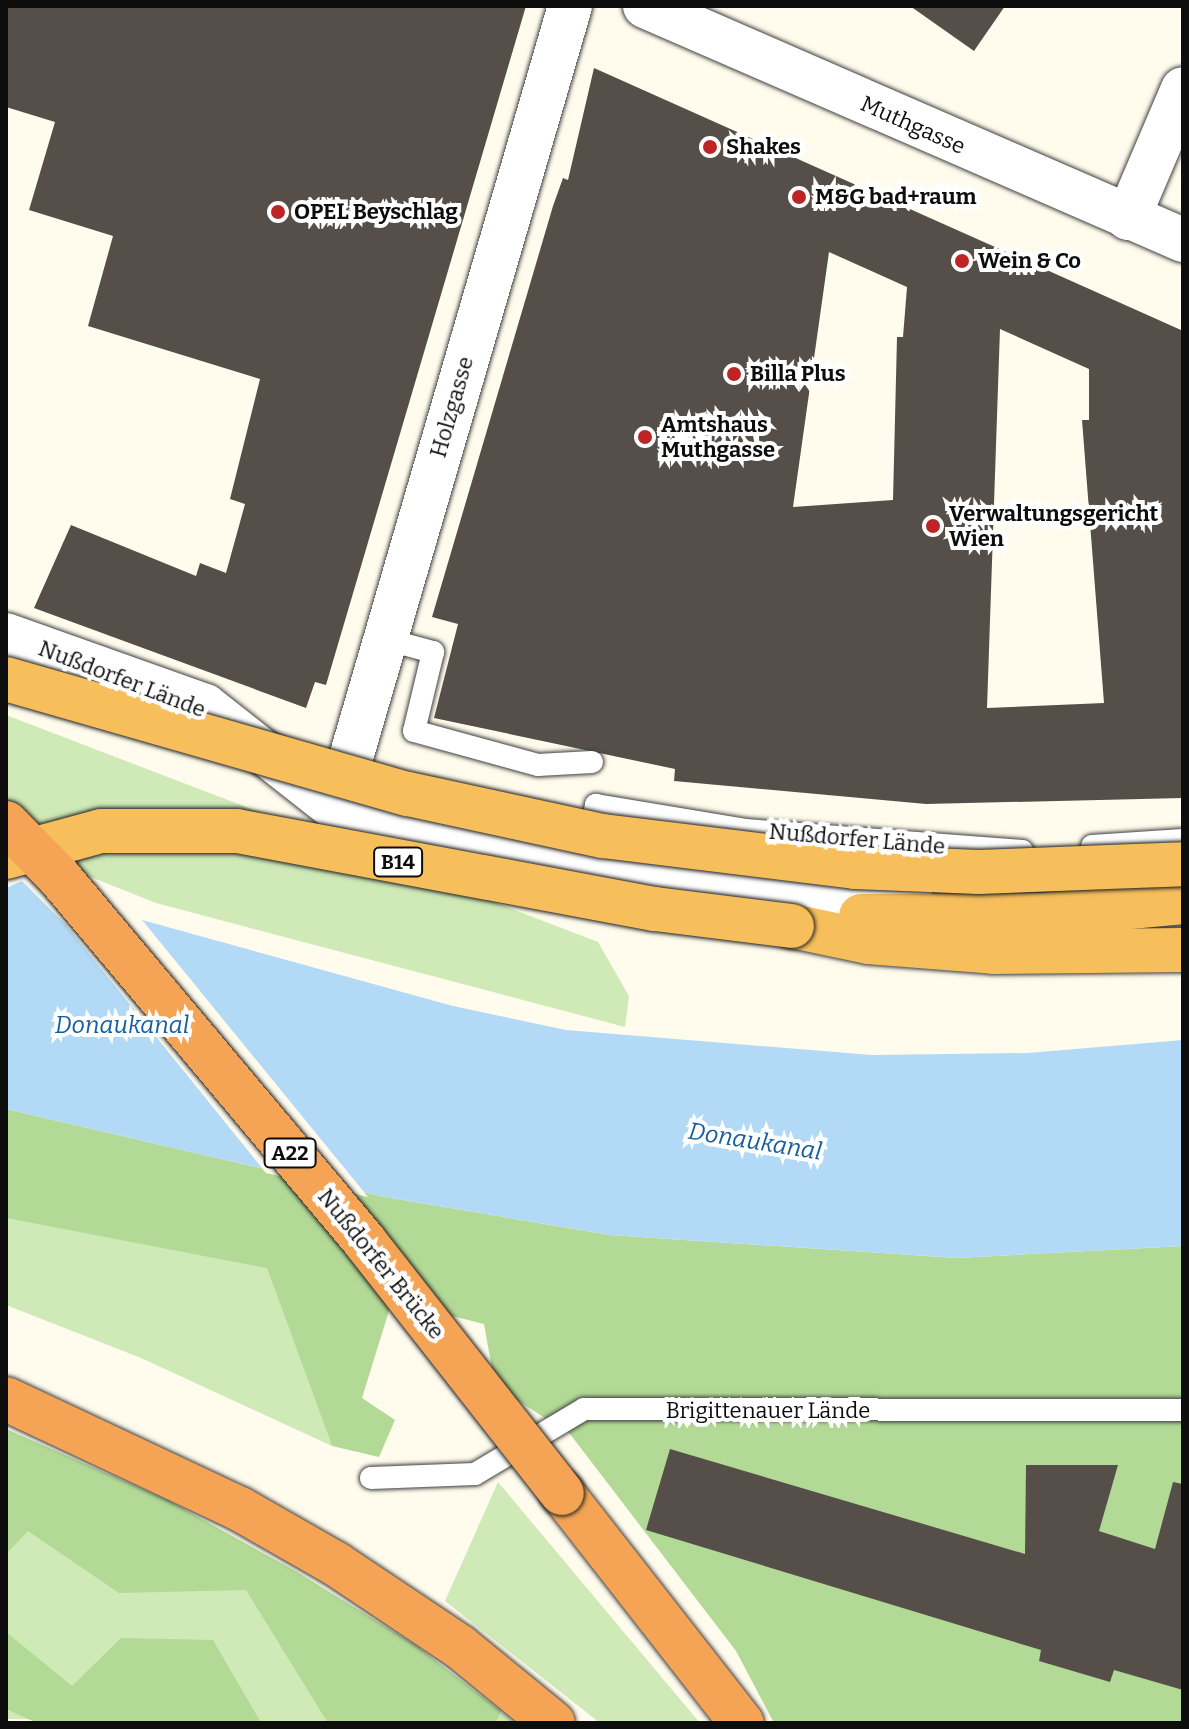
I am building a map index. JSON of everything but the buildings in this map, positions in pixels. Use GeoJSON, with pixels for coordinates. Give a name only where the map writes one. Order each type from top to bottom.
{"type":"FeatureCollection","features":[{"type":"Feature","properties":{"kind":"highway"},"geometry":{"type":"LineString","coordinates":[[6,679],[408,794],[603,836],[855,867],[979,872],[1183,864]]}},
{"type":"Feature","properties":{"kind":"highway","name":"Nußdorfer Brücke"},"geometry":{"type":"LineString","coordinates":[[6,823],[365,1242],[742,1723]]}},
{"type":"Feature","properties":{"kind":"highway","name":"B14"},"geometry":{"type":"LineString","coordinates":[[6,857],[101,831],[221,830],[655,909],[792,926],[864,916],[1043,915],[1183,900]]}},
{"type":"Feature","properties":{"kind":"highway"},"geometry":{"type":"LineString","coordinates":[[792,926],[868,942],[994,952],[1183,950]]}},
{"type":"Feature","properties":{"kind":"highway"},"geometry":{"type":"LineString","coordinates":[[16,1404],[240,1509],[336,1564],[460,1647],[553,1723]]}},
{"type":"Feature","properties":{"kind":"street","name":"Holzgasse"},"geometry":{"type":"LineString","coordinates":[[336,809],[570,6]]}},
{"type":"Feature","properties":{"kind":"street","name":"Muthgasse"},"geometry":{"type":"LineString","coordinates":[[645,6],[1183,240]]}},
{"type":"Feature","properties":{"kind":"street"},"geometry":{"type":"LineString","coordinates":[[1128,218],[1183,89]]}},
{"type":"Feature","properties":{"kind":"street","name":"Nußdorfer Lände"},"geometry":{"type":"LineString","coordinates":[[6,635],[205,706],[336,809],[584,867],[769,894],[1063,904],[1183,900]]}},
{"type":"Feature","properties":{"kind":"lane"},"geometry":{"type":"LineString","coordinates":[[385,639],[433,652],[414,731],[538,765],[592,762]]}},
{"type":"Feature","properties":{"kind":"lane","name":"Nußdorfer Lände"},"geometry":{"type":"LineString","coordinates":[[584,867],[596,805],[745,830],[1022,851],[1183,840]]}},
{"type":"Feature","properties":{"kind":"lane","name":"Brigittenauer Lände"},"geometry":{"type":"LineString","coordinates":[[371,1478],[475,1474],[584,1409],[1183,1410]]}},
{"type":"Feature","properties":{"kind":"green space"},"geometry":{"type":"Polygon","coordinates":[[[6,715],[598,942],[629,996],[625,1027],[156,903],[6,843],[6,715]]]}},
{"type":"Feature","properties":{"kind":"green space"},"geometry":{"type":"Polygon","coordinates":[[[6,1109],[385,1197],[610,1235],[957,1258],[1183,1246],[1183,1723],[774,1723],[736,1651],[570,1434],[495,1386],[484,1324],[392,1301],[362,1398],[395,1420],[379,1457],[332,1446],[267,1268],[6,1218],[6,1109]]]}},
{"type":"Feature","properties":{"kind":"green space"},"geometry":{"type":"Polygon","coordinates":[[[6,1218],[267,1267],[332,1446],[141,1358],[6,1305],[6,1218]]]}},
{"type":"Feature","properties":{"kind":"green space"},"geometry":{"type":"Polygon","coordinates":[[[6,1429],[169,1501],[297,1572],[415,1645],[515,1723],[6,1719],[6,1429]]]}},
{"type":"Feature","properties":{"kind":"green space"},"geometry":{"type":"Polygon","coordinates":[[[6,1429],[169,1501],[297,1572],[415,1645],[501,1711],[496,1723],[328,1723],[246,1590],[119,1593],[28,1531],[6,1554],[6,1429]]]}},
{"type":"Feature","properties":{"kind":"green space"},"geometry":{"type":"Polygon","coordinates":[[[498,1482],[700,1723],[600,1723],[445,1601],[498,1482]]]}},
{"type":"Feature","properties":{"kind":"green space"},"geometry":{"type":"Polygon","coordinates":[[[6,1632],[72,1686],[121,1638],[213,1640],[260,1721],[35,1722],[6,1709],[6,1632]]]}},
{"type":"Feature","properties":{"kind":"water","name":"Donaukanal"},"geometry":{"type":"Polygon","coordinates":[[[6,874],[135,918],[453,1006],[566,1030],[872,1055],[1027,1053],[1183,1040],[1183,1246],[957,1258],[610,1235],[385,1197],[6,1109],[6,874]]]}},
{"type":"Feature","properties":{"kind":"pier"},"geometry":{"type":"Polygon","coordinates":[[[6,870],[138,915],[368,1197],[266,1173],[65,924],[22,881],[6,888],[6,870]]]}},
{"type":"Feature","properties":{"kind":"place","name":"Shakes"},"geometry":{"type":"Point","coordinates":[710,147]}},
{"type":"Feature","properties":{"kind":"place","name":"M&G bad+raum"},"geometry":{"type":"Point","coordinates":[799,197]}},
{"type":"Feature","properties":{"kind":"place","name":"OPEL Beyschlag"},"geometry":{"type":"Point","coordinates":[278,212]}},
{"type":"Feature","properties":{"kind":"place","name":"Wein & Co"},"geometry":{"type":"Point","coordinates":[962,261]}},
{"type":"Feature","properties":{"kind":"place","name":"Billa Plus"},"geometry":{"type":"Point","coordinates":[734,374]}},
{"type":"Feature","properties":{"kind":"place","name":"Amtshaus Muthgasse"},"geometry":{"type":"Point","coordinates":[645,437]}},
{"type":"Feature","properties":{"kind":"place","name":"Verwaltungsgericht Wien"},"geometry":{"type":"Point","coordinates":[933,526]}}]}
